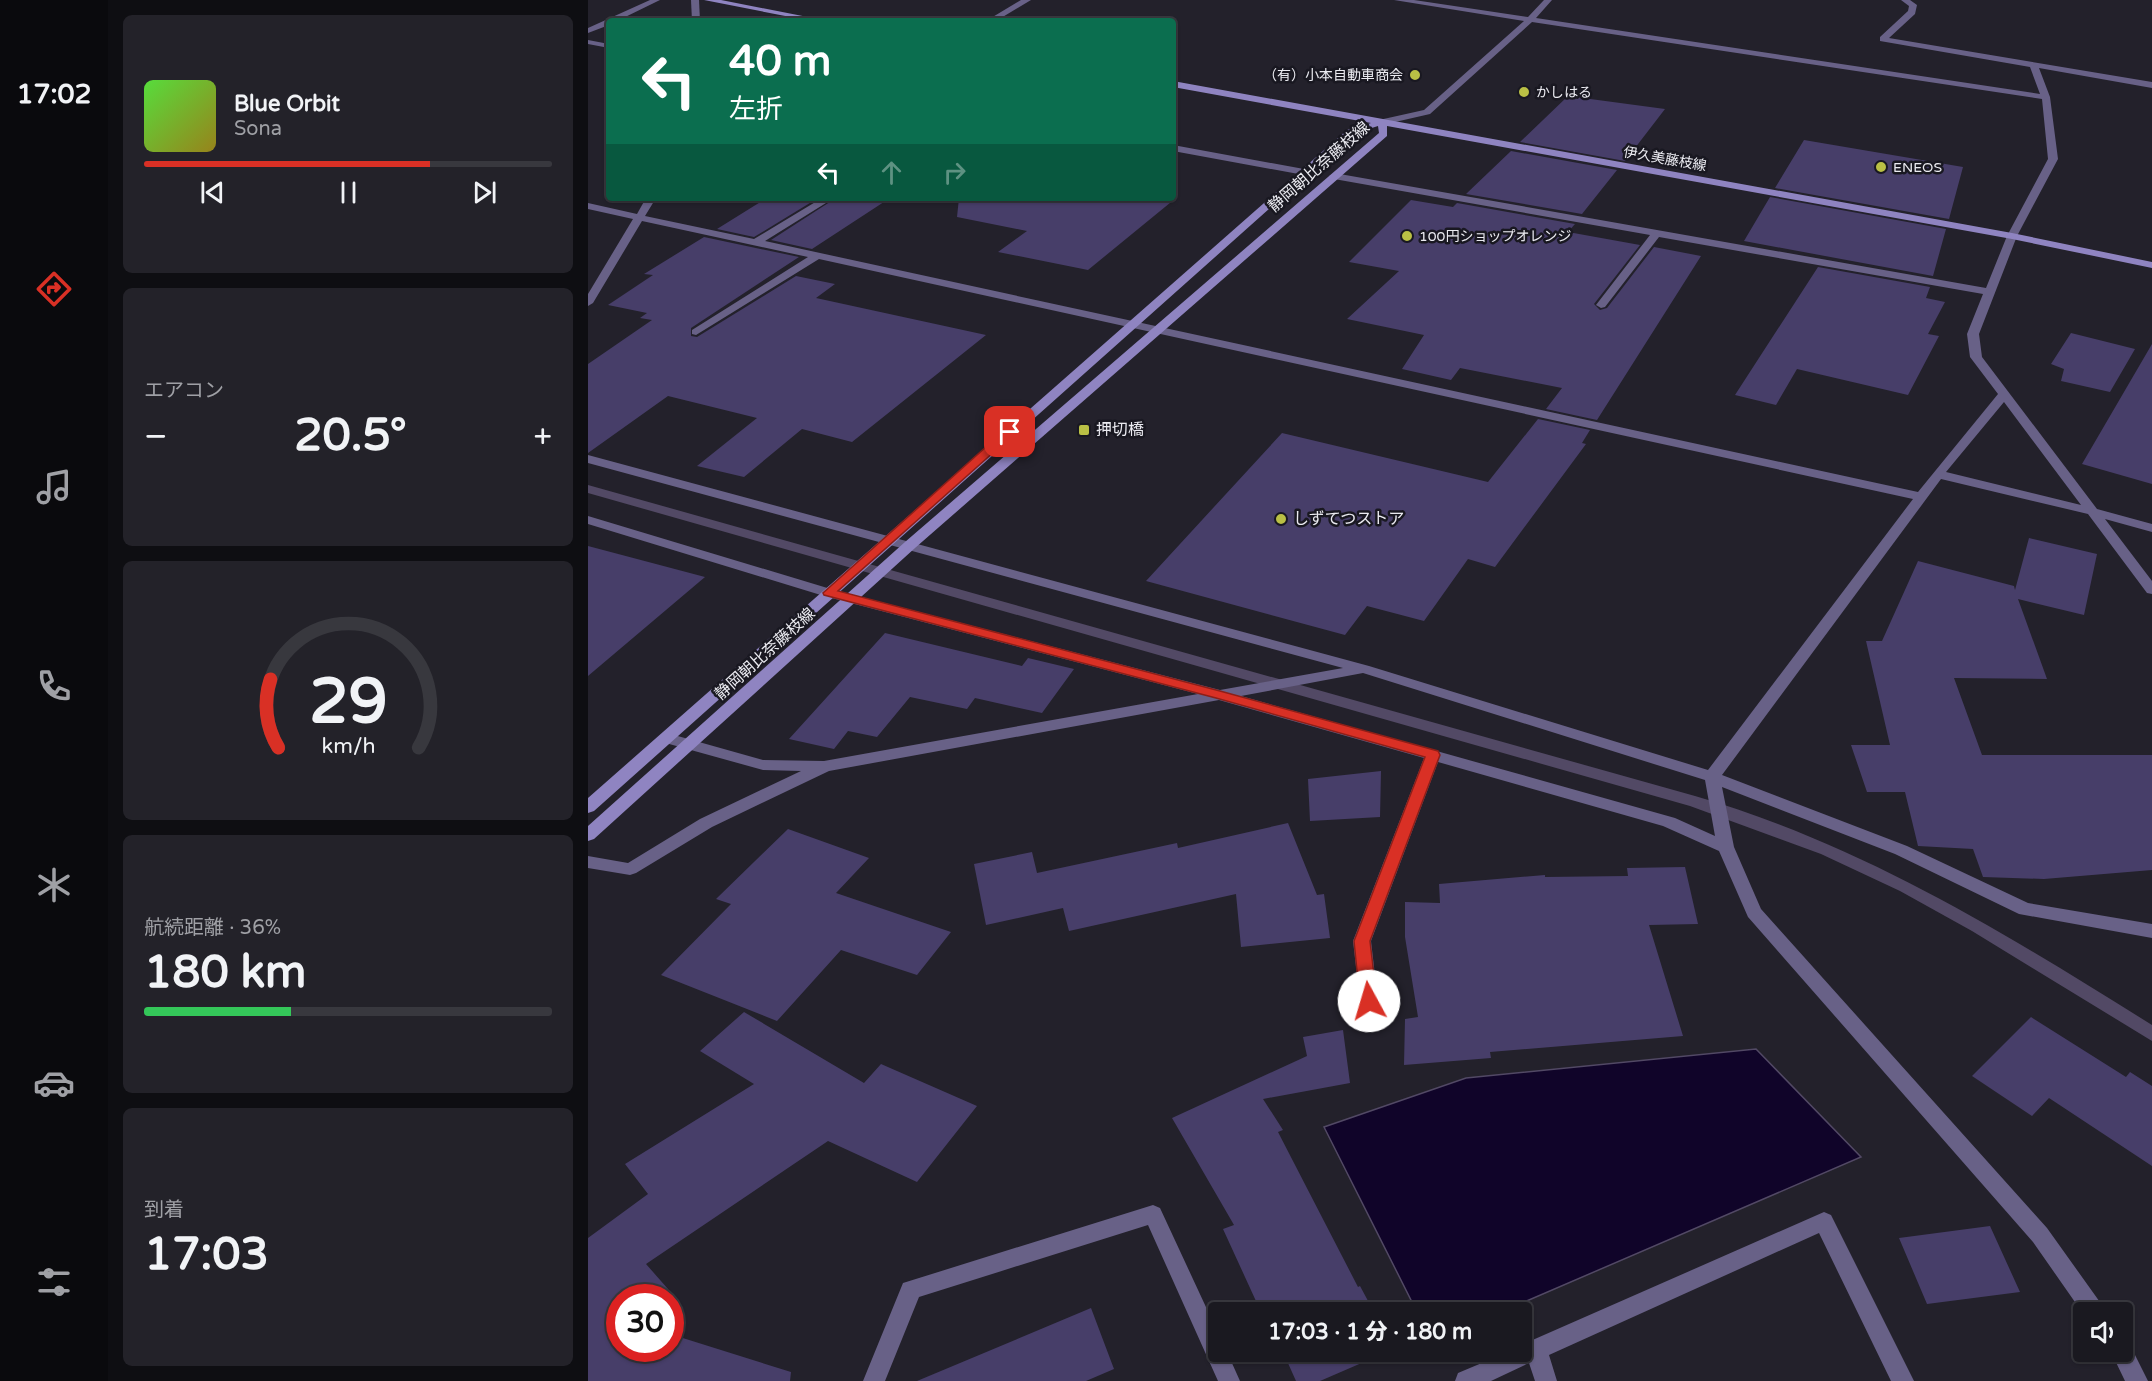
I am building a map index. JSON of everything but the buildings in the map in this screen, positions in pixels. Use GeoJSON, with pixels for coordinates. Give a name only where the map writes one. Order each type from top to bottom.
{"type":"FeatureCollection","features":[{"type":"Feature","properties":{"kind":"main road"},"geometry":{"type":"LineString","coordinates":[[708,0],[807,18]]}},
{"type":"Feature","properties":{"kind":"main road","name":"伊久美藤枝線"},"geometry":{"type":"LineString","coordinates":[[1176,85],[2012,236],[2152,265]]}},
{"type":"Feature","properties":{"kind":"main road","name":"静岡朝比奈藤枝線"},"geometry":{"type":"LineString","coordinates":[[588,807],[1350,132],[1382,122],[1384,134],[910,545],[588,835]]}},
{"type":"Feature","properties":{"kind":"street"},"geometry":{"type":"LineString","coordinates":[[617,18],[656,0]]}},
{"type":"Feature","properties":{"kind":"street"},"geometry":{"type":"LineString","coordinates":[[695,0],[696,18]]}},
{"type":"Feature","properties":{"kind":"street"},"geometry":{"type":"LineString","coordinates":[[995,18],[1027,0]]}},
{"type":"Feature","properties":{"kind":"street"},"geometry":{"type":"LineString","coordinates":[[1398,0],[2046,97]]}},
{"type":"Feature","properties":{"kind":"street"},"geometry":{"type":"LineString","coordinates":[[1382,122],[1427,112],[1530,20],[1548,0]]}},
{"type":"Feature","properties":{"kind":"street"},"geometry":{"type":"LineString","coordinates":[[1905,0],[1913,5],[1912,12],[1883,39],[2152,85]]}},
{"type":"Feature","properties":{"kind":"street"},"geometry":{"type":"LineString","coordinates":[[588,31],[606,23]]}},
{"type":"Feature","properties":{"kind":"street"},"geometry":{"type":"LineString","coordinates":[[588,42],[606,45]]}},
{"type":"Feature","properties":{"kind":"street"},"geometry":{"type":"LineString","coordinates":[[2034,66],[2046,97],[2053,159],[2012,236],[1989,292],[1973,334],[1976,357],[2152,590]]}},
{"type":"Feature","properties":{"kind":"street"},"geometry":{"type":"LineString","coordinates":[[1176,149],[1304,172]]}},
{"type":"Feature","properties":{"kind":"street"},"geometry":{"type":"LineString","coordinates":[[1334,176],[1989,292]]}},
{"type":"Feature","properties":{"kind":"street"},"geometry":{"type":"LineString","coordinates":[[588,303],[649,201]]}},
{"type":"Feature","properties":{"kind":"street"},"geometry":{"type":"LineString","coordinates":[[755,243],[825,201]]}},
{"type":"Feature","properties":{"kind":"street"},"geometry":{"type":"LineString","coordinates":[[588,206],[1921,497]]}},
{"type":"Feature","properties":{"kind":"street"},"geometry":{"type":"LineString","coordinates":[[1601,306],[1657,233]]}},
{"type":"Feature","properties":{"kind":"street"},"geometry":{"type":"LineString","coordinates":[[696,332],[818,256]]}},
{"type":"Feature","properties":{"kind":"street"},"geometry":{"type":"LineString","coordinates":[[2004,395],[1938,474],[1712,777],[1726,847],[1754,912],[2040,1235],[2087,1302]]}},
{"type":"Feature","properties":{"kind":"street"},"geometry":{"type":"LineString","coordinates":[[588,459],[1364,669],[1712,777],[1901,850],[2025,909],[2152,931]]}},
{"type":"Feature","properties":{"kind":"street"},"geometry":{"type":"LineString","coordinates":[[1938,474],[2152,528]]}},
{"type":"Feature","properties":{"kind":"street"},"geometry":{"type":"LineString","coordinates":[[588,520],[829,593],[1220,695],[1669,822],[1726,847]]}},
{"type":"Feature","properties":{"kind":"street"},"geometry":{"type":"LineString","coordinates":[[667,738],[688,746],[763,765],[825,766],[1364,669]]}},
{"type":"Feature","properties":{"kind":"street"},"geometry":{"type":"LineString","coordinates":[[1369,1001],[1362,941],[1433,755]]}},
{"type":"Feature","properties":{"kind":"street"},"geometry":{"type":"LineString","coordinates":[[588,862],[630,869],[706,823],[825,766]]}},
{"type":"Feature","properties":{"kind":"street"},"geometry":{"type":"LineString","coordinates":[[874,1381],[911,1290],[1154,1214],[1229,1381]]}},
{"type":"Feature","properties":{"kind":"street"},"geometry":{"type":"LineString","coordinates":[[1466,1381],[1824,1221],[1903,1381]]}},
{"type":"Feature","properties":{"kind":"street"},"geometry":{"type":"LineString","coordinates":[[1536,1350],[1546,1381]]}},
{"type":"Feature","properties":{"kind":"street"},"geometry":{"type":"LineString","coordinates":[[2127,1362],[2137,1381]]}},
{"type":"Feature","properties":{"kind":"shaded area"},"geometry":{"type":"Polygon","coordinates":[[[1756,1049],[1861,1157],[1524,1302],[1412,1302],[1324,1127],[1466,1078],[1756,1049]]]}},
{"type":"Feature","properties":{"kind":"waterway"},"geometry":{"type":"LineString","coordinates":[[588,489],[1695,802],[1739,817],[1826,850],[1906,886],[2013,947],[2152,1034]]}},
{"type":"Feature","properties":{"kind":"place","name":"（有）小本自動車商会"},"geometry":{"type":"Point","coordinates":[1415,75]}},
{"type":"Feature","properties":{"kind":"place","name":"かしはる"},"geometry":{"type":"Point","coordinates":[1524,92]}},
{"type":"Feature","properties":{"kind":"place","name":"ENEOS"},"geometry":{"type":"Point","coordinates":[1881,167]}},
{"type":"Feature","properties":{"kind":"place","name":"100円ショップオレンジ"},"geometry":{"type":"Point","coordinates":[1407,236]}},
{"type":"Feature","properties":{"kind":"place","name":"押切橋"},"geometry":{"type":"Point","coordinates":[1084,430]}},
{"type":"Feature","properties":{"kind":"place","name":"しずてつストア"},"geometry":{"type":"Point","coordinates":[1281,519]}},
{"type":"Feature","properties":{"kind":"route"},"geometry":{"type":"LineString","coordinates":[[1010,432],[829,593],[1220,695],[1433,755],[1362,941],[1369,1001]]}}]}
